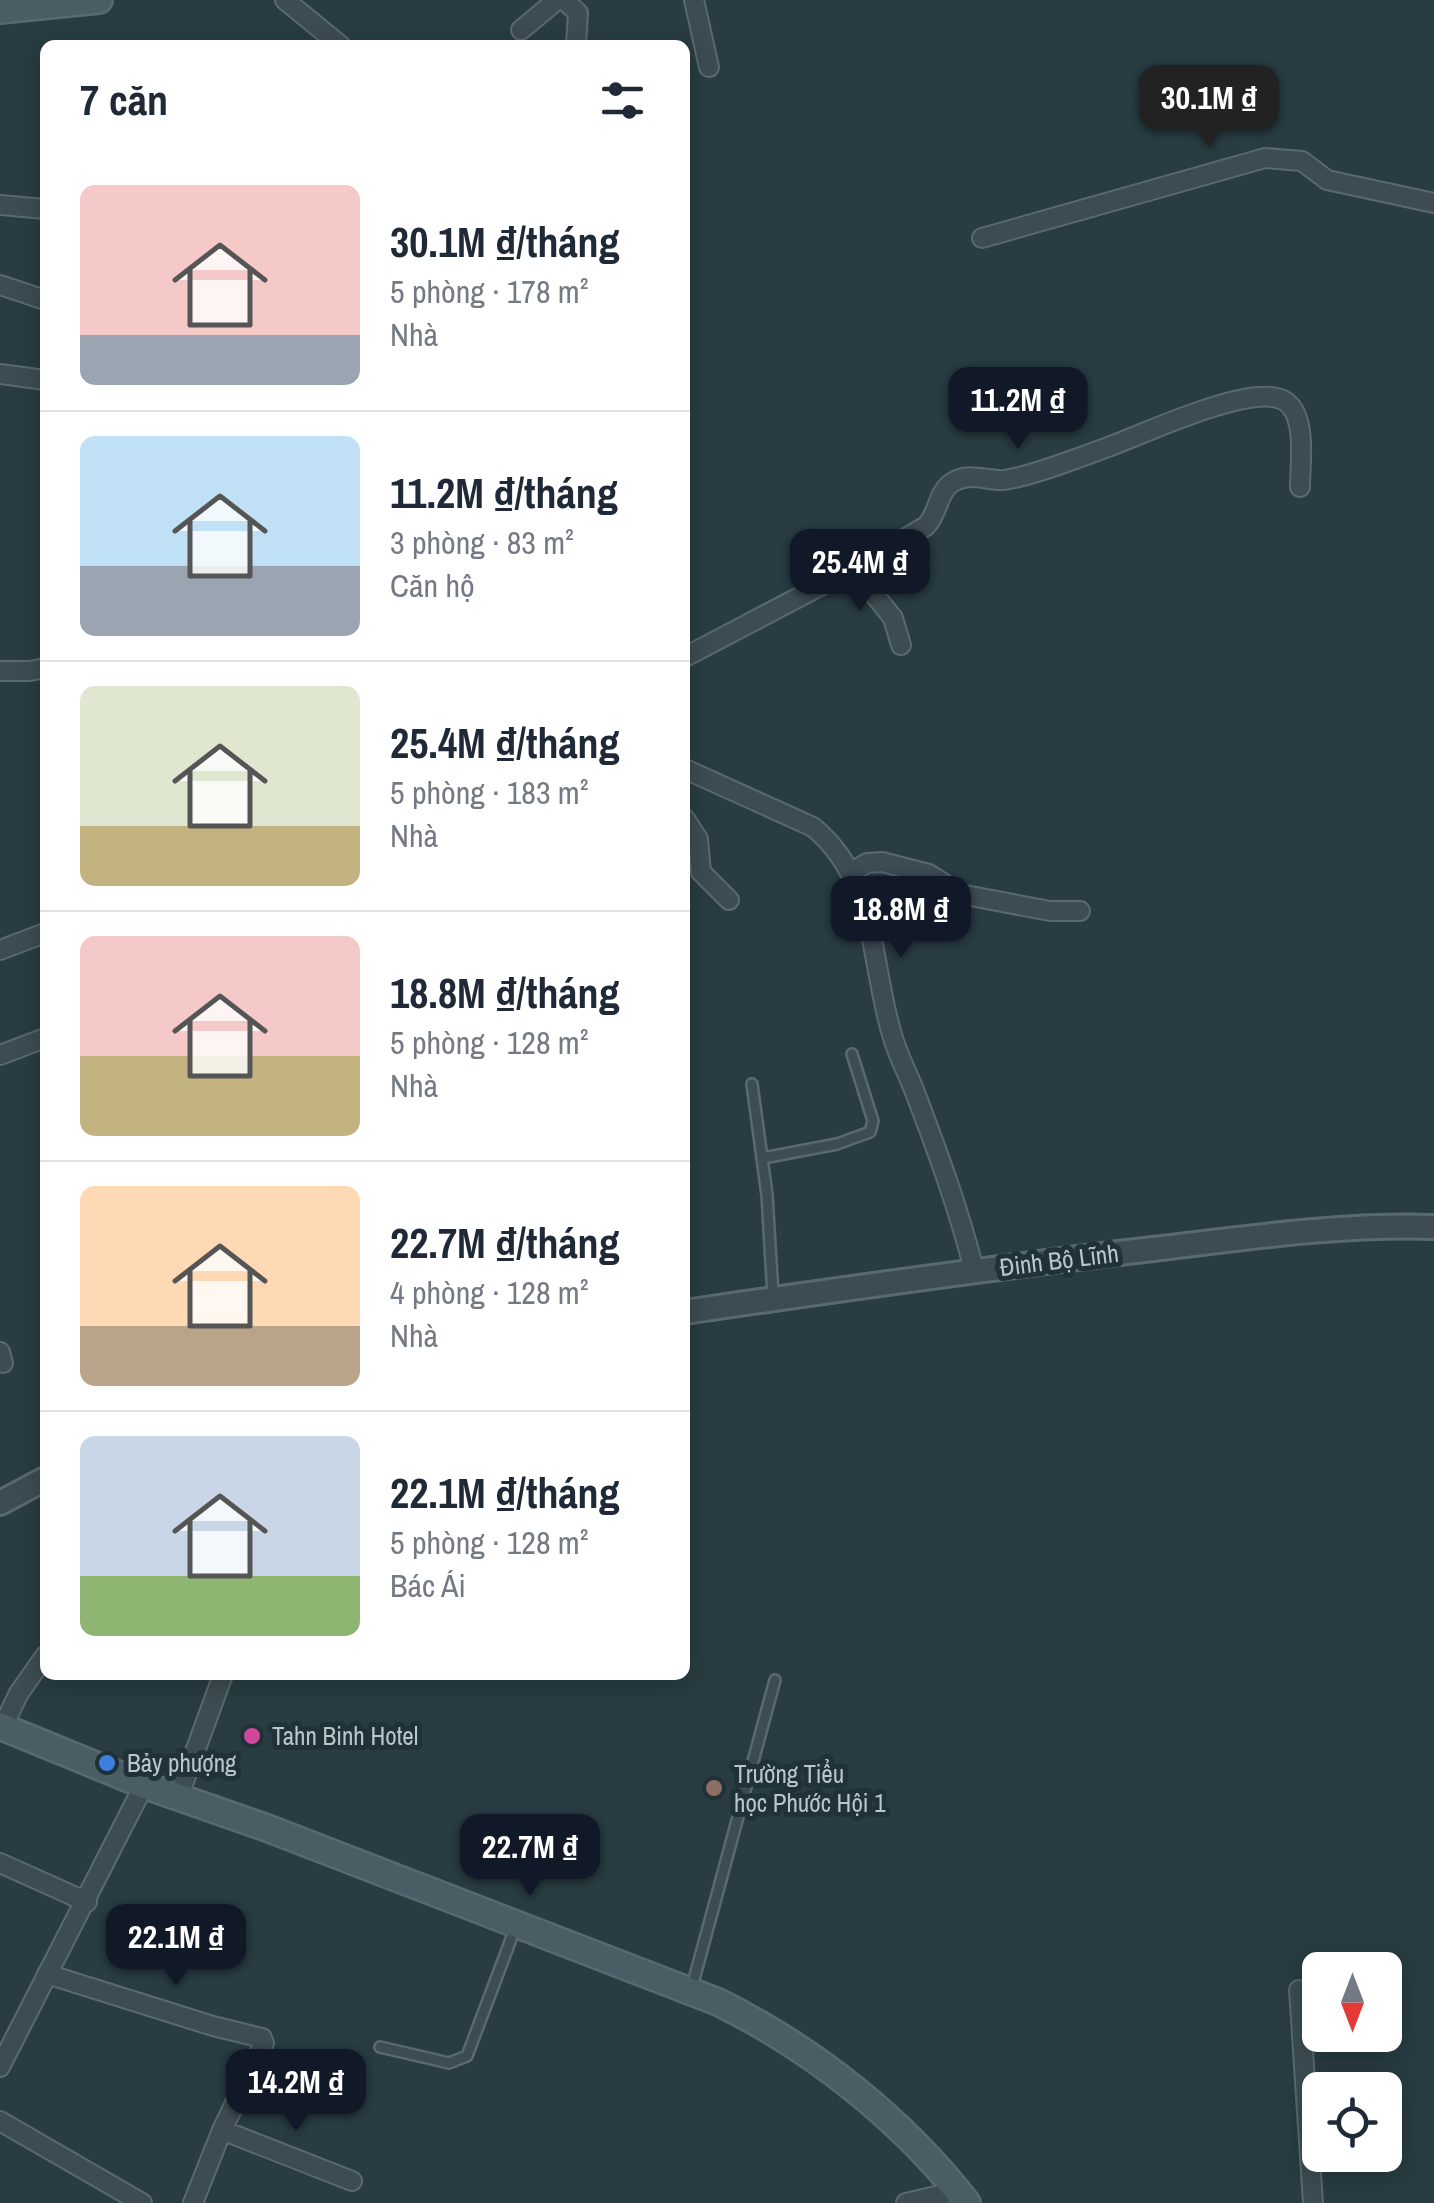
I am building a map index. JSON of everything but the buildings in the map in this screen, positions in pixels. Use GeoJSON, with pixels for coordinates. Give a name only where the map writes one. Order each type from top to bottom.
{"type":"FeatureCollection","features":[{"type":"Feature","properties":{"kind":"main road"},"geometry":{"type":"LineString","coordinates":[[0,10],[99,0]]}},
{"type":"Feature","properties":{"kind":"main road"},"geometry":{"type":"LineString","coordinates":[[1,1727],[144,1786],[267,1828],[692,1990],[757,2022],[838,2078],[902,2130],[962,2197]]}},
{"type":"Feature","properties":{"kind":"street"},"geometry":{"type":"LineString","coordinates":[[284,0],[334,40]]}},
{"type":"Feature","properties":{"kind":"street"},"geometry":{"type":"LineString","coordinates":[[521,30],[561,0],[579,19],[577,40]]}},
{"type":"Feature","properties":{"kind":"street"},"geometry":{"type":"LineString","coordinates":[[694,0],[710,68]]}},
{"type":"Feature","properties":{"kind":"street"},"geometry":{"type":"LineString","coordinates":[[982,238],[1266,158],[1302,161],[1327,180],[1434,203]]}},
{"type":"Feature","properties":{"kind":"street"},"geometry":{"type":"LineString","coordinates":[[0,205],[40,209]]}},
{"type":"Feature","properties":{"kind":"street"},"geometry":{"type":"LineString","coordinates":[[0,285],[40,298]]}},
{"type":"Feature","properties":{"kind":"street"},"geometry":{"type":"LineString","coordinates":[[0,374],[40,379]]}},
{"type":"Feature","properties":{"kind":"street"},"geometry":{"type":"LineString","coordinates":[[690,654],[926,526],[942,492],[960,478],[1013,479],[1114,445],[1169,420],[1259,398],[1282,400],[1294,415],[1300,443],[1300,487]]}},
{"type":"Feature","properties":{"kind":"street"},"geometry":{"type":"LineString","coordinates":[[853,568],[893,618],[901,645]]}},
{"type":"Feature","properties":{"kind":"street"},"geometry":{"type":"LineString","coordinates":[[0,671],[40,669]]}},
{"type":"Feature","properties":{"kind":"street"},"geometry":{"type":"LineString","coordinates":[[690,771],[813,827],[825,837],[850,873],[868,914],[883,1006],[894,1042],[952,1192],[974,1270]]}},
{"type":"Feature","properties":{"kind":"street"},"geometry":{"type":"LineString","coordinates":[[690,827],[698,839],[701,872],[729,900]]}},
{"type":"Feature","properties":{"kind":"street"},"geometry":{"type":"LineString","coordinates":[[850,873],[882,862],[929,874],[960,894],[1050,910],[1080,910]]}},
{"type":"Feature","properties":{"kind":"street"},"geometry":{"type":"LineString","coordinates":[[0,950],[40,935]]}},
{"type":"Feature","properties":{"kind":"street"},"geometry":{"type":"LineString","coordinates":[[0,1055],[40,1040]]}},
{"type":"Feature","properties":{"kind":"street","name":"Đinh Bộ Lĩnh"},"geometry":{"type":"LineString","coordinates":[[690,1311],[974,1270],[1333,1230],[1434,1227]]}},
{"type":"Feature","properties":{"kind":"street"},"geometry":{"type":"LineString","coordinates":[[0,1503],[40,1483]]}},
{"type":"Feature","properties":{"kind":"street"},"geometry":{"type":"LineString","coordinates":[[1,1727],[40,1663]]}},
{"type":"Feature","properties":{"kind":"street"},"geometry":{"type":"LineString","coordinates":[[178,1798],[221,1680]]}},
{"type":"Feature","properties":{"kind":"street"},"geometry":{"type":"LineString","coordinates":[[0,2068],[144,1786]]}},
{"type":"Feature","properties":{"kind":"street"},"geometry":{"type":"LineString","coordinates":[[0,1863],[87,1902]]}},
{"type":"Feature","properties":{"kind":"street"},"geometry":{"type":"LineString","coordinates":[[47,1974],[262,2038],[264,2043],[222,2130],[193,2203]]}},
{"type":"Feature","properties":{"kind":"street"},"geometry":{"type":"LineString","coordinates":[[1299,1990],[1313,2203]]}},
{"type":"Feature","properties":{"kind":"street"},"geometry":{"type":"LineString","coordinates":[[0,2121],[142,2203]]}},
{"type":"Feature","properties":{"kind":"street"},"geometry":{"type":"LineString","coordinates":[[222,2130],[352,2182]]}},
{"type":"Feature","properties":{"kind":"street"},"geometry":{"type":"LineString","coordinates":[[906,2203],[962,2197]]}},
{"type":"Feature","properties":{"kind":"lane"},"geometry":{"type":"LineString","coordinates":[[763,1158],[837,1144],[870,1132],[873,1121],[852,1054]]}},
{"type":"Feature","properties":{"kind":"lane"},"geometry":{"type":"LineString","coordinates":[[752,1084],[763,1158],[773,1299]]}},
{"type":"Feature","properties":{"kind":"lane"},"geometry":{"type":"LineString","coordinates":[[692,1990],[775,1680]]}},
{"type":"Feature","properties":{"kind":"lane"},"geometry":{"type":"LineString","coordinates":[[380,2047],[449,2063],[467,2056],[517,1923]]}},
{"type":"Feature","properties":{"kind":"place","name":"Tahn Binh Hotel"},"geometry":{"type":"Point","coordinates":[252,1736]}},
{"type":"Feature","properties":{"kind":"place","name":"Bảy phượng"},"geometry":{"type":"Point","coordinates":[107,1763]}},
{"type":"Feature","properties":{"kind":"place","name":"Trường Tiểu học Phước Hội 1"},"geometry":{"type":"Point","coordinates":[714,1788]}}]}
